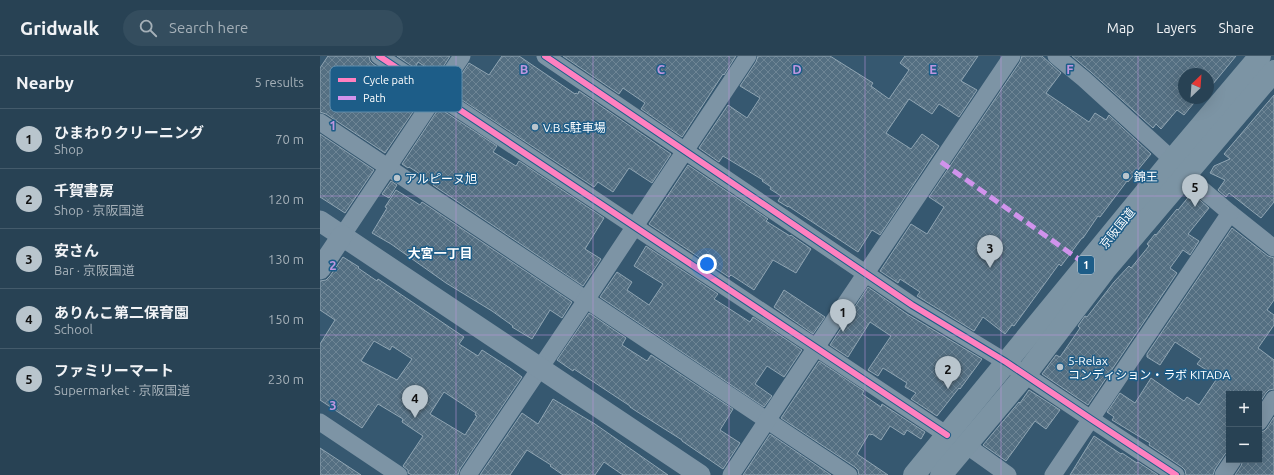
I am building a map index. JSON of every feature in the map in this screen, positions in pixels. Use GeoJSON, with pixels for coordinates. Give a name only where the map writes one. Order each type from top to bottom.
{"type":"FeatureCollection","features":[{"type":"Feature","properties":{"kind":"highway","name":"京阪国道"},"geometry":{"type":"LineString","coordinates":[[941,475],[1025,375],[1105,270],[1178,167],[1260,56]]}},
{"type":"Feature","properties":{"kind":"highway","name":"京阪国道"},"geometry":{"type":"LineString","coordinates":[[914,475],[1006,362],[1178,167],[1274,71]]}},
{"type":"Feature","properties":{"kind":"street"},"geometry":{"type":"LineString","coordinates":[[379,56],[394,66]]}},
{"type":"Feature","properties":{"kind":"street"},"geometry":{"type":"LineString","coordinates":[[455,66],[462,56]]}},
{"type":"Feature","properties":{"kind":"street"},"geometry":{"type":"LineString","coordinates":[[545,56],[866,272],[912,305],[1006,362],[1166,472]]}},
{"type":"Feature","properties":{"kind":"street"},"geometry":{"type":"LineString","coordinates":[[468,475],[636,226],[748,56]]}},
{"type":"Feature","properties":{"kind":"street"},"geometry":{"type":"LineString","coordinates":[[731,475],[1012,56]]}},
{"type":"Feature","properties":{"kind":"street"},"geometry":{"type":"LineString","coordinates":[[1056,56],[1084,79],[1178,167],[1230,213],[1274,248]]}},
{"type":"Feature","properties":{"kind":"street"},"geometry":{"type":"LineString","coordinates":[[462,111],[947,435]]}},
{"type":"Feature","properties":{"kind":"street"},"geometry":{"type":"LineString","coordinates":[[320,269],[424,112]]}},
{"type":"Feature","properties":{"kind":"street"},"geometry":{"type":"LineString","coordinates":[[320,122],[849,475]]}},
{"type":"Feature","properties":{"kind":"street"},"geometry":{"type":"LineString","coordinates":[[1053,475],[1230,213]]}},
{"type":"Feature","properties":{"kind":"street"},"geometry":{"type":"LineString","coordinates":[[320,221],[700,475]]}},
{"type":"Feature","properties":{"kind":"street"},"geometry":{"type":"LineString","coordinates":[[1262,418],[1274,400]]}},
{"type":"Feature","properties":{"kind":"street"},"geometry":{"type":"LineString","coordinates":[[320,422],[399,475]]}},
{"type":"Feature","properties":{"kind":"street"},"geometry":{"type":"LineString","coordinates":[[966,445],[1008,475]]}},
{"type":"Feature","properties":{"kind":"street"},"geometry":{"type":"LineString","coordinates":[[1223,475],[1231,463]]}},
{"type":"Feature","properties":{"kind":"building"},"geometry":{"type":"Polygon","coordinates":[[[328,56],[369,56],[370,61],[376,66],[330,66],[330,112],[413,112],[385,153],[326,114],[320,112],[320,68],[328,56]]]}},
{"type":"Feature","properties":{"kind":"building"},"geometry":{"type":"Polygon","coordinates":[[[397,56],[450,56],[444,66],[424,66],[418,62],[416,66],[412,66],[397,56]]]}},
{"type":"Feature","properties":{"kind":"building"},"geometry":{"type":"Polygon","coordinates":[[[502,56],[519,56],[575,94],[578,94],[579,91],[671,154],[652,183],[629,168],[613,192],[598,182],[594,187],[462,100],[462,74],[469,63],[489,75],[502,56]]]}},
{"type":"Feature","properties":{"kind":"building"},"geometry":{"type":"Polygon","coordinates":[[[563,56],[736,56],[682,137],[641,109],[645,103],[623,88],[619,94],[563,56]]]}},
{"type":"Feature","properties":{"kind":"building"},"geometry":{"type":"Polygon","coordinates":[[[758,56],[830,56],[873,83],[871,86],[889,99],[909,70],[900,63],[905,56],[978,56],[961,81],[977,90],[959,117],[939,104],[932,114],[909,99],[886,133],[911,149],[922,134],[939,146],[880,235],[872,230],[858,252],[778,201],[781,196],[770,189],[771,187],[762,181],[763,180],[723,156],[719,162],[699,148],[728,105],[747,118],[760,98],[740,86],[756,62],[758,56]]]}},
{"type":"Feature","properties":{"kind":"building"},"geometry":{"type":"Polygon","coordinates":[[[1022,56],[1042,56],[1061,73],[1046,93],[1089,122],[1095,113],[1106,120],[1109,115],[1151,154],[1128,182],[1127,181],[1100,217],[1098,216],[1061,266],[1059,264],[1014,326],[1012,325],[1005,334],[983,317],[974,331],[917,296],[920,292],[900,279],[898,283],[880,271],[911,224],[927,234],[944,207],[929,197],[1020,62],[1022,56]]]}},
{"type":"Feature","properties":{"kind":"building"},"geometry":{"type":"Polygon","coordinates":[[[1072,56],[1236,56],[1214,83],[1214,68],[1178,68],[1178,104],[1193,104],[1184,115],[1177,110],[1161,129],[1156,124],[1153,128],[1072,56]]]}},
{"type":"Feature","properties":{"kind":"building"},"geometry":{"type":"Polygon","coordinates":[[[1274,95],[1274,202],[1261,218],[1229,193],[1226,197],[1218,190],[1225,180],[1210,173],[1214,166],[1230,159],[1224,154],[1274,95]]]}},
{"type":"Feature","properties":{"kind":"building"},"geometry":{"type":"Polygon","coordinates":[[[436,112],[445,112],[497,146],[493,152],[516,166],[519,161],[604,218],[585,249],[601,259],[583,286],[433,185],[434,183],[402,164],[436,112]]]}},
{"type":"Feature","properties":{"kind":"building"},"geometry":{"type":"Polygon","coordinates":[[[320,134],[374,170],[345,213],[320,197],[320,134]]]}},
{"type":"Feature","properties":{"kind":"building"},"geometry":{"type":"Polygon","coordinates":[[[688,165],[768,219],[766,221],[790,236],[791,235],[811,249],[796,273],[773,260],[754,290],[731,275],[729,277],[649,224],[688,165]]]}},
{"type":"Feature","properties":{"kind":"building"},"geometry":{"type":"Polygon","coordinates":[[[391,181],[397,185],[389,198],[382,194],[391,181]]]}},
{"type":"Feature","properties":{"kind":"building"},"geometry":{"type":"Polygon","coordinates":[[[396,190],[420,205],[422,202],[572,302],[562,318],[550,310],[532,339],[512,327],[513,326],[492,311],[446,283],[391,244],[372,233],[387,208],[385,207],[396,190]]]}},
{"type":"Feature","properties":{"kind":"building"},"geometry":{"type":"Polygon","coordinates":[[[1193,194],[1209,208],[1188,234],[1199,241],[1190,255],[1183,250],[1170,268],[1177,273],[1088,405],[1042,374],[1056,355],[1060,357],[1080,328],[1078,326],[1085,316],[1087,317],[1114,282],[1129,266],[1131,268],[1149,246],[1147,244],[1155,234],[1156,235],[1190,195],[1193,194]]]}},
{"type":"Feature","properties":{"kind":"building"},"geometry":{"type":"Polygon","coordinates":[[[1232,228],[1268,256],[1274,258],[1274,300],[1267,310],[1274,315],[1274,325],[1258,348],[1274,360],[1274,389],[1269,390],[1262,399],[1262,391],[1226,391],[1226,453],[1215,469],[1213,475],[1186,475],[1185,470],[1182,467],[1149,445],[1150,443],[1112,420],[1114,417],[1107,412],[1120,393],[1135,403],[1151,378],[1184,401],[1187,397],[1199,405],[1218,377],[1197,364],[1201,359],[1175,342],[1160,365],[1147,357],[1147,354],[1232,228]]]}},
{"type":"Feature","properties":{"kind":"building"},"geometry":{"type":"Polygon","coordinates":[[[646,246],[718,294],[714,299],[750,322],[753,317],[802,350],[784,377],[767,366],[755,384],[772,396],[764,407],[600,297],[617,272],[632,282],[627,290],[649,305],[663,284],[634,266],[646,246]]]}},
{"type":"Feature","properties":{"kind":"building"},"geometry":{"type":"Polygon","coordinates":[[[343,257],[377,281],[378,279],[464,337],[459,344],[478,356],[482,350],[522,377],[460,469],[458,475],[412,475],[408,473],[408,470],[403,466],[423,436],[402,422],[403,419],[378,404],[362,428],[320,400],[320,344],[335,320],[320,310],[320,281],[326,280],[343,257]],[[374,341],[361,361],[397,380],[412,359],[392,346],[390,350],[374,341]],[[444,392],[430,414],[465,435],[477,416],[475,415],[476,413],[444,392]]]}},
{"type":"Feature","properties":{"kind":"building"},"geometry":{"type":"Polygon","coordinates":[[[868,287],[907,314],[982,359],[960,389],[959,388],[937,416],[911,399],[916,393],[905,387],[907,383],[883,368],[878,376],[868,370],[891,336],[870,322],[848,357],[830,345],[868,287]]]}},
{"type":"Feature","properties":{"kind":"building"},"geometry":{"type":"Polygon","coordinates":[[[784,290],[825,317],[813,334],[774,307],[784,290]]]}},
{"type":"Feature","properties":{"kind":"building"},"geometry":{"type":"Polygon","coordinates":[[[589,313],[626,338],[622,345],[647,361],[651,355],[733,409],[720,430],[740,443],[723,469],[682,440],[574,369],[573,371],[557,360],[589,313]]]}},
{"type":"Feature","properties":{"kind":"building"},"geometry":{"type":"Polygon","coordinates":[[[819,361],[864,391],[862,394],[881,407],[882,404],[925,432],[921,439],[907,430],[904,435],[890,426],[881,440],[872,434],[869,434],[857,454],[888,475],[859,475],[858,470],[855,467],[781,418],[819,361]]]}},
{"type":"Feature","properties":{"kind":"building"},"geometry":{"type":"Polygon","coordinates":[[[1029,390],[1060,410],[1046,429],[1035,421],[1006,461],[983,445],[1019,402],[1020,403],[1029,390]]]}},
{"type":"Feature","properties":{"kind":"building"},"geometry":{"type":"Polygon","coordinates":[[[553,399],[595,424],[668,475],[623,475],[604,462],[595,475],[563,475],[550,466],[551,465],[527,450],[510,475],[480,475],[522,413],[538,424],[553,399]]]}},
{"type":"Feature","properties":{"kind":"building"},"geometry":{"type":"Polygon","coordinates":[[[1274,417],[1274,475],[1235,475],[1242,463],[1262,463],[1262,431],[1267,428],[1274,417]]]}},
{"type":"Feature","properties":{"kind":"building"},"geometry":{"type":"Polygon","coordinates":[[[770,434],[831,475],[743,475],[770,434]]]}},
{"type":"Feature","properties":{"kind":"building"},"geometry":{"type":"Polygon","coordinates":[[[1094,436],[1121,454],[1122,453],[1137,463],[1138,462],[1158,475],[1070,475],[1094,436]]]}},
{"type":"Feature","properties":{"kind":"building"},"geometry":{"type":"Polygon","coordinates":[[[320,448],[361,475],[320,475],[320,448]]]}},
{"type":"Feature","properties":{"kind":"marked path"},"geometry":{"type":"LineString","coordinates":[[941,162],[1087,265]]}},
{"type":"Feature","properties":{"kind":"cycle path"},"geometry":{"type":"LineString","coordinates":[[379,56],[394,66]]}},
{"type":"Feature","properties":{"kind":"cycle path"},"geometry":{"type":"LineString","coordinates":[[545,56],[912,305],[1006,362],[1176,475]]}},
{"type":"Feature","properties":{"kind":"cycle path"},"geometry":{"type":"LineString","coordinates":[[462,111],[947,435]]}},
{"type":"Feature","properties":{"kind":"place","name":"V.B.S駐車場"},"geometry":{"type":"Point","coordinates":[535,127]}},
{"type":"Feature","properties":{"kind":"place","name":"錦王"},"geometry":{"type":"Point","coordinates":[1126,176]}},
{"type":"Feature","properties":{"kind":"place","name":"アルピーヌ旭"},"geometry":{"type":"Point","coordinates":[397,178]}},
{"type":"Feature","properties":{"kind":"place","name":"ファミリーマート"},"geometry":{"type":"Point","coordinates":[1195,207]}},
{"type":"Feature","properties":{"kind":"place","name":"安さん"},"geometry":{"type":"Point","coordinates":[990,268]}},
{"type":"Feature","properties":{"kind":"place","name":"ひまわりクリーニング"},"geometry":{"type":"Point","coordinates":[843,332]}},
{"type":"Feature","properties":{"kind":"place","name":"5-Relax コンディション・ラボ KITADA"},"geometry":{"type":"Point","coordinates":[1060,367]}},
{"type":"Feature","properties":{"kind":"place","name":"千賀書房"},"geometry":{"type":"Point","coordinates":[948,389]}},
{"type":"Feature","properties":{"kind":"place","name":"ありんこ第二保育園"},"geometry":{"type":"Point","coordinates":[415,418]}},
{"type":"Feature","properties":{"kind":"district","name":"大宮一丁目"},"geometry":{"type":"Point","coordinates":[440,253]}}]}
